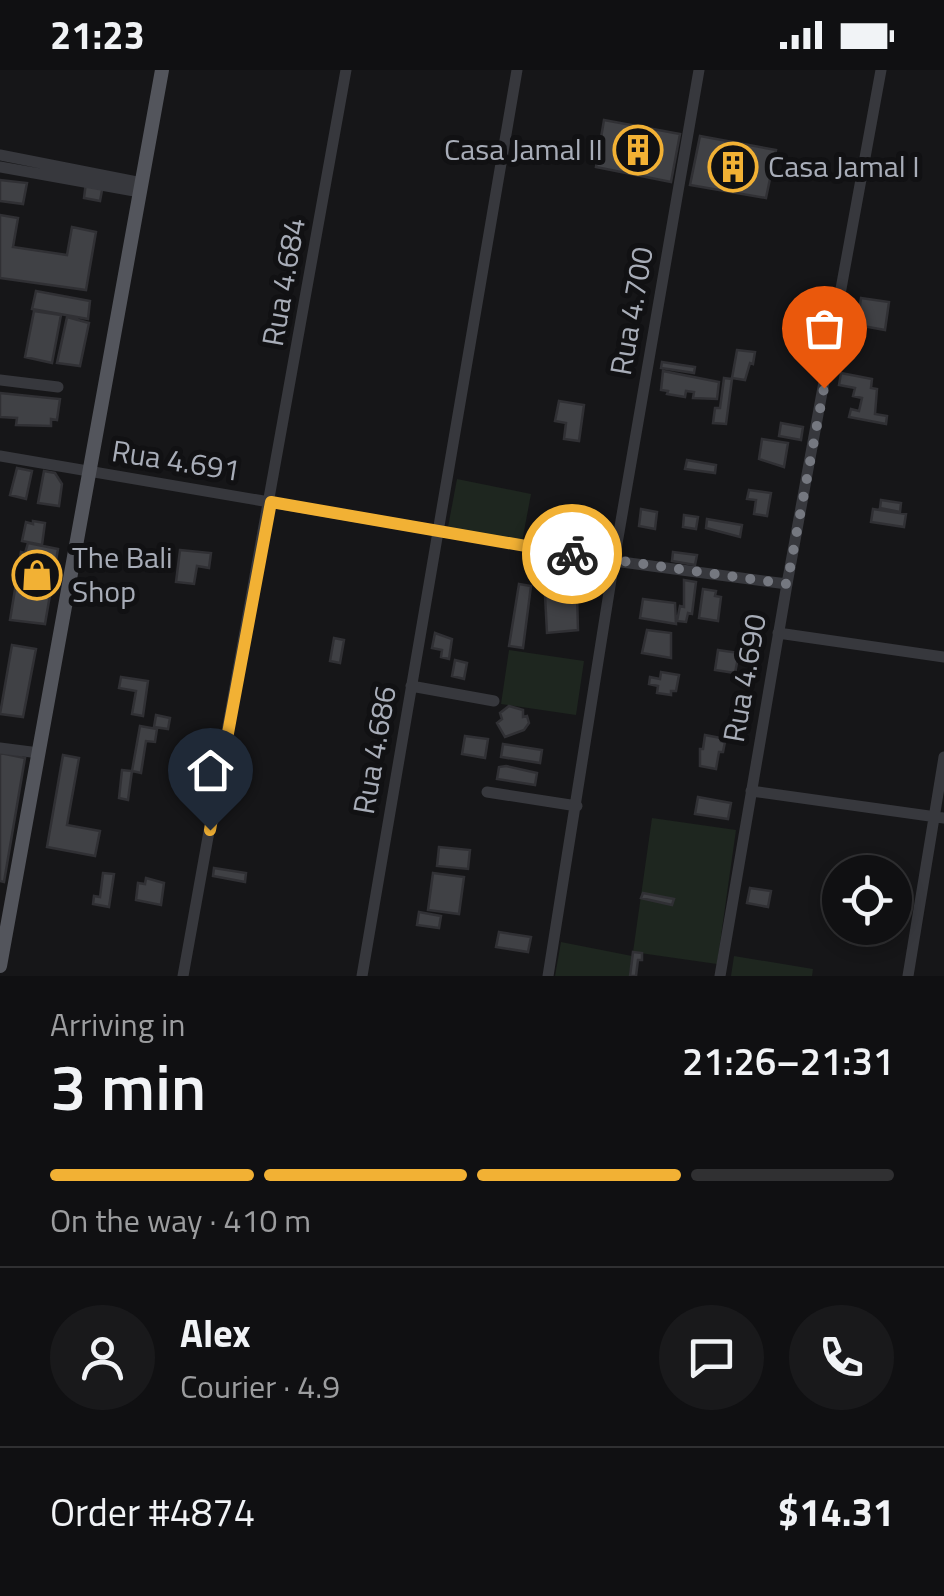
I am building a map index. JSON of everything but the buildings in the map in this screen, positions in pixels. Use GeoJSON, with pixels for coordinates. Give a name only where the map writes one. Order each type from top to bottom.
{"type":"FeatureCollection","features":[{"type":"Feature","properties":{"kind":"main road"},"geometry":{"type":"LineString","coordinates":[[0,966],[7,892],[39,753],[162,70]]}},
{"type":"Feature","properties":{"kind":"street","name":"Rua 4.684"},"geometry":{"type":"LineString","coordinates":[[184,976],[346,70]]}},
{"type":"Feature","properties":{"kind":"street","name":"Rua 4.686"},"geometry":{"type":"LineString","coordinates":[[362,976],[517,70]]}},
{"type":"Feature","properties":{"kind":"street","name":"Rua 4.700"},"geometry":{"type":"LineString","coordinates":[[548,976],[614,561],[699,70]]}},
{"type":"Feature","properties":{"kind":"street","name":"Rua 4.690"},"geometry":{"type":"LineString","coordinates":[[720,976],[778,633],[882,70]]}},
{"type":"Feature","properties":{"kind":"street"},"geometry":{"type":"LineString","coordinates":[[0,154],[141,187]]}},
{"type":"Feature","properties":{"kind":"street"},"geometry":{"type":"LineString","coordinates":[[0,167],[141,187]]}},
{"type":"Feature","properties":{"kind":"street"},"geometry":{"type":"LineString","coordinates":[[0,380],[58,387]]}},
{"type":"Feature","properties":{"kind":"street","name":"Rua 4.691"},"geometry":{"type":"LineString","coordinates":[[0,456],[614,561],[787,584]]}},
{"type":"Feature","properties":{"kind":"street"},"geometry":{"type":"LineString","coordinates":[[778,633],[944,657]]}},
{"type":"Feature","properties":{"kind":"street"},"geometry":{"type":"LineString","coordinates":[[411,686],[494,701]]}},
{"type":"Feature","properties":{"kind":"street"},"geometry":{"type":"LineString","coordinates":[[0,748],[39,753]]}},
{"type":"Feature","properties":{"kind":"street"},"geometry":{"type":"LineString","coordinates":[[908,976],[940,818],[944,757]]}},
{"type":"Feature","properties":{"kind":"street"},"geometry":{"type":"LineString","coordinates":[[751,791],[940,818]]}},
{"type":"Feature","properties":{"kind":"street"},"geometry":{"type":"LineString","coordinates":[[487,792],[577,806]]}},
{"type":"Feature","properties":{"kind":"shaded area"},"geometry":{"type":"Polygon","coordinates":[[[457,479],[531,494],[522,542],[448,527],[457,479]]]}},
{"type":"Feature","properties":{"kind":"shaded area"},"geometry":{"type":"Polygon","coordinates":[[[509,650],[584,661],[576,715],[501,704],[509,650]]]}},
{"type":"Feature","properties":{"kind":"shaded area"},"geometry":{"type":"Polygon","coordinates":[[[652,818],[736,830],[717,964],[633,952],[652,818]]]}},
{"type":"Feature","properties":{"kind":"shaded area"},"geometry":{"type":"Polygon","coordinates":[[[561,942],[632,956],[629,976],[555,976],[561,942]]]}},
{"type":"Feature","properties":{"kind":"shaded area"},"geometry":{"type":"Polygon","coordinates":[[[734,956],[813,969],[812,976],[731,976],[734,956]]]}},
{"type":"Feature","properties":{"kind":"way so far"},"geometry":{"type":"LineString","coordinates":[[572,554],[787,584],[824,388]]}},
{"type":"Feature","properties":{"kind":"place","name":"Casa Jamal II"},"geometry":{"type":"Point","coordinates":[638,150]}},
{"type":"Feature","properties":{"kind":"place","name":"Casa Jamal I"},"geometry":{"type":"Point","coordinates":[733,167]}},
{"type":"Feature","properties":{"kind":"place","name":"The Bali Shop"},"geometry":{"type":"Point","coordinates":[37,575]}},
{"type":"Feature","properties":{"kind":"route"},"geometry":{"type":"LineString","coordinates":[[210,830],[271,502],[572,554]]}}]}
